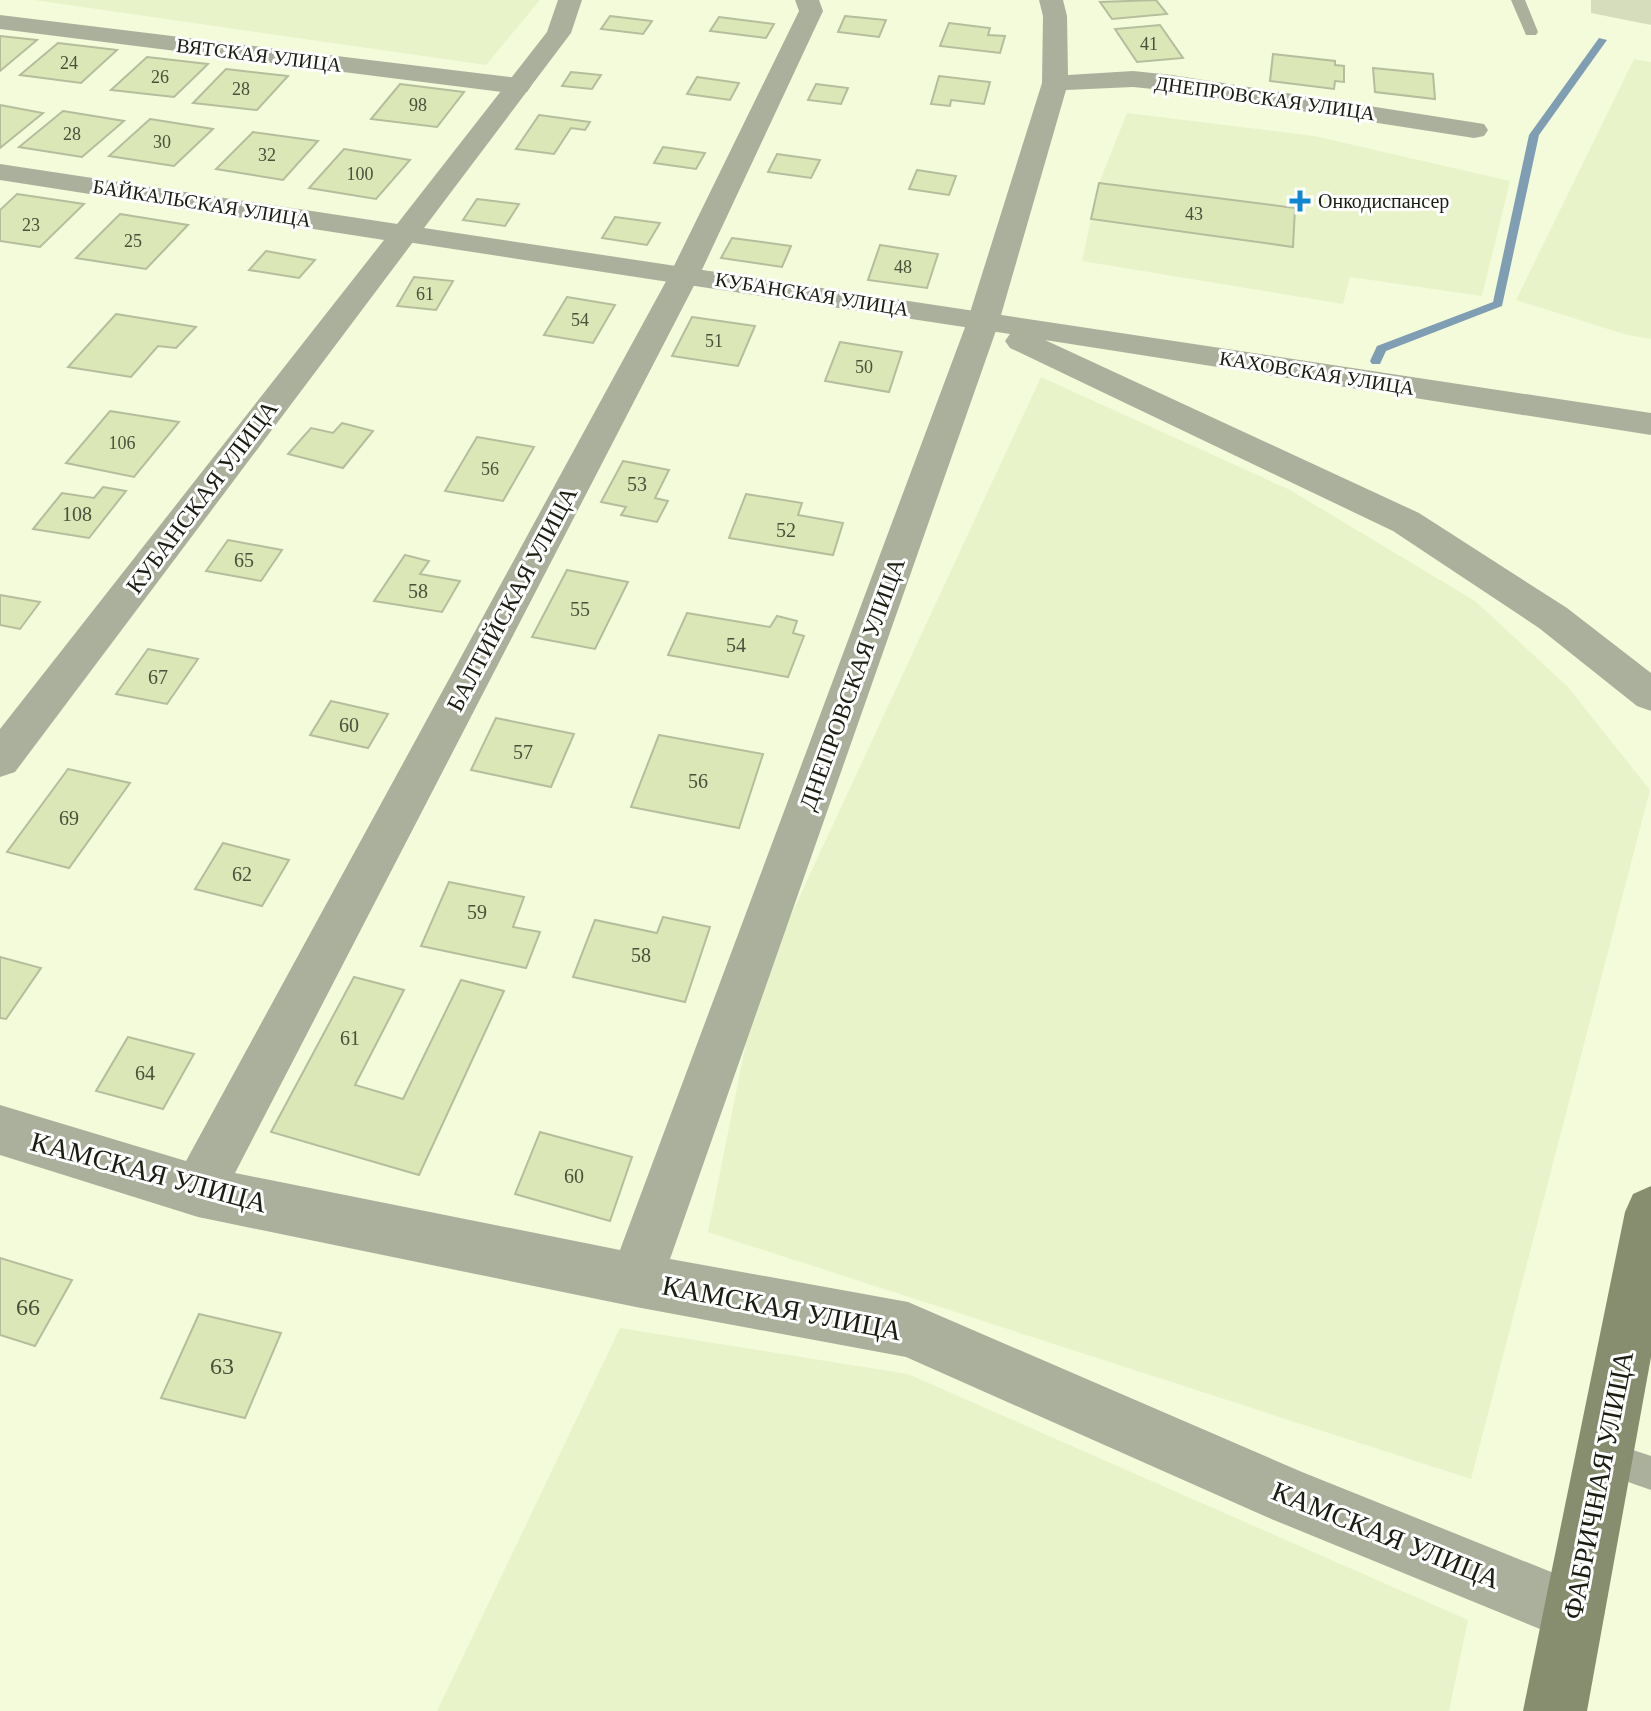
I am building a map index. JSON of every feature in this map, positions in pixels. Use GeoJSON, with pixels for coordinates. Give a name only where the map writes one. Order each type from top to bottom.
{"type":"FeatureCollection","features":[{"type":"Feature","properties":{"kind":"main road","name":"ФАБРИЧНАЯ УЛИЦА"},"geometry":{"type":"LineString","coordinates":[[1555,1711],[1574,1612],[1627,1465],[1651,1212]]}},
{"type":"Feature","properties":{"kind":"street","name":"КУБАНСКАЯ УЛИЦА"},"geometry":{"type":"LineString","coordinates":[[0,760],[559,33],[570,0]]}},
{"type":"Feature","properties":{"kind":"street","name":"БАЛТИЙСКАЯ УЛИЦА"},"geometry":{"type":"LineString","coordinates":[[198,1191],[685,274],[811,11],[807,0]]}},
{"type":"Feature","properties":{"kind":"street","name":"ДНЕПРОВСКАЯ УЛИЦА"},"geometry":{"type":"LineString","coordinates":[[636,1280],[983,322],[1055,83],[1055,16],[1051,0]]}},
{"type":"Feature","properties":{"kind":"street","name":"ВЯТСКАЯ УЛИЦА"},"geometry":{"type":"LineString","coordinates":[[0,22],[518,86]]}},
{"type":"Feature","properties":{"kind":"street","name":"ДНЕПРОВСКАЯ УЛИЦА"},"geometry":{"type":"LineString","coordinates":[[1055,83],[1133,79],[1172,83],[1474,130]]}},
{"type":"Feature","properties":{"kind":"street","name":"БАЙКАЛЬСКАЯ УЛИЦА"},"geometry":{"type":"LineString","coordinates":[[0,172],[404,234]]}},
{"type":"Feature","properties":{"kind":"street","name":"КУБАНСКАЯ УЛИЦА"},"geometry":{"type":"LineString","coordinates":[[404,234],[685,274],[983,322]]}},
{"type":"Feature","properties":{"kind":"street","name":"КАХОВСКАЯ УЛИЦА"},"geometry":{"type":"LineString","coordinates":[[983,322],[1651,424]]}},
{"type":"Feature","properties":{"kind":"street"},"geometry":{"type":"LineString","coordinates":[[983,322],[1406,522],[1553,618],[1651,695]]}},
{"type":"Feature","properties":{"kind":"street","name":"КАМСКАЯ УЛИЦА"},"geometry":{"type":"LineString","coordinates":[[0,1130],[198,1191],[636,1280],[908,1330],[1290,1497],[1574,1612]]}},
{"type":"Feature","properties":{"kind":"lane"},"geometry":{"type":"LineString","coordinates":[[1518,0],[1531,32]]}},
{"type":"Feature","properties":{"kind":"shaded area"},"geometry":{"type":"Polygon","coordinates":[[[34,0],[540,0],[486,65],[34,0]]]}},
{"type":"Feature","properties":{"kind":"shaded area"},"geometry":{"type":"Polygon","coordinates":[[[1591,0],[1651,0],[1651,25],[1591,13],[1591,0]]]}},
{"type":"Feature","properties":{"kind":"shaded area"},"geometry":{"type":"Polygon","coordinates":[[[1634,59],[1651,62],[1651,339],[1627,335],[1516,300],[1634,59]]]}},
{"type":"Feature","properties":{"kind":"shaded area","name":"Онкодиспансер"},"geometry":{"type":"Polygon","coordinates":[[[1127,113],[1314,136],[1510,181],[1482,296],[1350,277],[1343,304],[1082,261],[1099,183],[1127,113]]]}},
{"type":"Feature","properties":{"kind":"shaded area"},"geometry":{"type":"Polygon","coordinates":[[[1041,377],[1290,490],[1475,601],[1567,686],[1650,790],[1471,1479],[708,1232],[757,988],[1041,377]]]}},
{"type":"Feature","properties":{"kind":"shaded area"},"geometry":{"type":"Polygon","coordinates":[[[620,1328],[908,1374],[1468,1620],[1449,1711],[437,1711],[620,1328]]]}},
{"type":"Feature","properties":{"kind":"building"},"geometry":{"type":"Polygon","coordinates":[[[1156,0],[1167,14],[1112,19],[1100,2],[1156,0]]]}},
{"type":"Feature","properties":{"kind":"building"},"geometry":{"type":"Polygon","coordinates":[[[610,16],[652,21],[643,34],[601,29],[610,16]]]}},
{"type":"Feature","properties":{"kind":"building"},"geometry":{"type":"Polygon","coordinates":[[[845,16],[886,20],[879,37],[838,32],[845,16]]]}},
{"type":"Feature","properties":{"kind":"building"},"geometry":{"type":"Polygon","coordinates":[[[719,17],[774,24],[766,38],[710,31],[719,17]]]}},
{"type":"Feature","properties":{"kind":"building"},"geometry":{"type":"Polygon","coordinates":[[[949,23],[990,28],[988,35],[1005,36],[1000,53],[940,46],[949,23]]]}},
{"type":"Feature","properties":{"kind":"building"},"geometry":{"type":"Polygon","coordinates":[[[1160,25],[1183,58],[1137,62],[1115,29],[1160,25]]]}},
{"type":"Feature","properties":{"kind":"building"},"geometry":{"type":"Polygon","coordinates":[[[0,36],[37,40],[0,71],[0,36]]]}},
{"type":"Feature","properties":{"kind":"building"},"geometry":{"type":"Polygon","coordinates":[[[58,43],[117,50],[81,83],[20,75],[58,43]]]}},
{"type":"Feature","properties":{"kind":"building"},"geometry":{"type":"Polygon","coordinates":[[[1273,54],[1335,61],[1335,65],[1344,66],[1344,82],[1335,81],[1334,89],[1270,81],[1273,54]]]}},
{"type":"Feature","properties":{"kind":"building"},"geometry":{"type":"Polygon","coordinates":[[[147,57],[208,64],[174,97],[111,90],[147,57]]]}},
{"type":"Feature","properties":{"kind":"building"},"geometry":{"type":"Polygon","coordinates":[[[1373,68],[1433,74],[1435,99],[1375,92],[1373,68]]]}},
{"type":"Feature","properties":{"kind":"building"},"geometry":{"type":"Polygon","coordinates":[[[226,69],[288,76],[257,110],[193,103],[226,69]]]}},
{"type":"Feature","properties":{"kind":"building"},"geometry":{"type":"Polygon","coordinates":[[[571,72],[601,75],[592,89],[562,86],[571,72]]]}},
{"type":"Feature","properties":{"kind":"building"},"geometry":{"type":"Polygon","coordinates":[[[939,76],[990,82],[984,104],[951,100],[950,106],[931,104],[939,76]]]}},
{"type":"Feature","properties":{"kind":"building"},"geometry":{"type":"Polygon","coordinates":[[[697,77],[739,83],[730,100],[687,94],[697,77]]]}},
{"type":"Feature","properties":{"kind":"building"},"geometry":{"type":"Polygon","coordinates":[[[400,84],[464,92],[437,127],[371,119],[400,84]]]}},
{"type":"Feature","properties":{"kind":"building"},"geometry":{"type":"Polygon","coordinates":[[[816,84],[848,88],[841,104],[808,100],[816,84]]]}},
{"type":"Feature","properties":{"kind":"building"},"geometry":{"type":"Polygon","coordinates":[[[0,105],[43,113],[0,148],[0,105]]]}},
{"type":"Feature","properties":{"kind":"building"},"geometry":{"type":"Polygon","coordinates":[[[63,111],[124,121],[82,157],[19,147],[63,111]]]}},
{"type":"Feature","properties":{"kind":"building"},"geometry":{"type":"Polygon","coordinates":[[[539,115],[590,122],[585,130],[571,128],[554,154],[516,149],[539,115]]]}},
{"type":"Feature","properties":{"kind":"building"},"geometry":{"type":"Polygon","coordinates":[[[150,119],[213,129],[174,166],[109,156],[150,119]]]}},
{"type":"Feature","properties":{"kind":"building"},"geometry":{"type":"Polygon","coordinates":[[[253,132],[318,141],[283,180],[216,169],[253,132]]]}},
{"type":"Feature","properties":{"kind":"building"},"geometry":{"type":"Polygon","coordinates":[[[663,147],[705,153],[696,169],[654,163],[663,147]]]}},
{"type":"Feature","properties":{"kind":"building"},"geometry":{"type":"Polygon","coordinates":[[[344,149],[410,160],[376,199],[309,188],[344,149]]]}},
{"type":"Feature","properties":{"kind":"building"},"geometry":{"type":"Polygon","coordinates":[[[777,154],[820,160],[811,178],[768,172],[777,154]]]}},
{"type":"Feature","properties":{"kind":"building"},"geometry":{"type":"Polygon","coordinates":[[[917,170],[956,176],[949,195],[909,189],[917,170]]]}},
{"type":"Feature","properties":{"kind":"building","name":"Онкодиспансер"},"geometry":{"type":"Polygon","coordinates":[[[1099,183],[1295,208],[1293,247],[1091,219],[1099,183]]]}},
{"type":"Feature","properties":{"kind":"building"},"geometry":{"type":"Polygon","coordinates":[[[17,194],[84,204],[40,247],[0,241],[0,210],[17,194]]]}},
{"type":"Feature","properties":{"kind":"building"},"geometry":{"type":"Polygon","coordinates":[[[477,199],[519,204],[505,226],[463,220],[477,199]]]}},
{"type":"Feature","properties":{"kind":"building"},"geometry":{"type":"Polygon","coordinates":[[[120,214],[188,225],[146,269],[76,258],[120,214]]]}},
{"type":"Feature","properties":{"kind":"building"},"geometry":{"type":"Polygon","coordinates":[[[615,217],[660,223],[647,245],[602,238],[615,217]]]}},
{"type":"Feature","properties":{"kind":"building"},"geometry":{"type":"Polygon","coordinates":[[[732,238],[791,246],[782,267],[721,258],[732,238]]]}},
{"type":"Feature","properties":{"kind":"building"},"geometry":{"type":"Polygon","coordinates":[[[880,245],[938,254],[927,288],[868,280],[880,245]]]}},
{"type":"Feature","properties":{"kind":"building"},"geometry":{"type":"Polygon","coordinates":[[[266,251],[315,260],[299,278],[249,270],[266,251]]]}},
{"type":"Feature","properties":{"kind":"building"},"geometry":{"type":"Polygon","coordinates":[[[414,277],[453,281],[436,310],[397,306],[414,277]]]}},
{"type":"Feature","properties":{"kind":"building"},"geometry":{"type":"Polygon","coordinates":[[[567,297],[615,305],[593,343],[544,335],[567,297]]]}},
{"type":"Feature","properties":{"kind":"building"},"geometry":{"type":"Polygon","coordinates":[[[116,314],[196,327],[176,348],[158,346],[131,377],[68,367],[116,314]]]}},
{"type":"Feature","properties":{"kind":"building"},"geometry":{"type":"Polygon","coordinates":[[[692,317],[755,326],[738,366],[672,356],[692,317]]]}},
{"type":"Feature","properties":{"kind":"building"},"geometry":{"type":"Polygon","coordinates":[[[840,342],[902,352],[889,392],[825,381],[840,342]]]}},
{"type":"Feature","properties":{"kind":"building"},"geometry":{"type":"Polygon","coordinates":[[[110,411],[179,422],[134,477],[66,463],[110,411]]]}},
{"type":"Feature","properties":{"kind":"building"},"geometry":{"type":"Polygon","coordinates":[[[342,423],[373,431],[343,468],[288,454],[311,428],[333,433],[342,423]]]}},
{"type":"Feature","properties":{"kind":"building"},"geometry":{"type":"Polygon","coordinates":[[[477,437],[534,447],[503,501],[445,491],[477,437]]]}},
{"type":"Feature","properties":{"kind":"building"},"geometry":{"type":"Polygon","coordinates":[[[623,461],[669,470],[655,498],[668,501],[657,522],[621,515],[626,507],[601,502],[623,461]]]}},
{"type":"Feature","properties":{"kind":"building"},"geometry":{"type":"Polygon","coordinates":[[[103,487],[126,491],[89,538],[33,529],[62,493],[94,498],[103,487]]]}},
{"type":"Feature","properties":{"kind":"building"},"geometry":{"type":"Polygon","coordinates":[[[746,494],[802,503],[798,515],[843,523],[833,555],[729,538],[746,494]]]}},
{"type":"Feature","properties":{"kind":"building"},"geometry":{"type":"Polygon","coordinates":[[[228,540],[282,550],[261,581],[206,571],[228,540]]]}},
{"type":"Feature","properties":{"kind":"building"},"geometry":{"type":"Polygon","coordinates":[[[405,555],[429,561],[420,574],[460,581],[442,612],[374,601],[405,555]]]}},
{"type":"Feature","properties":{"kind":"building"},"geometry":{"type":"Polygon","coordinates":[[[567,570],[628,582],[595,649],[532,637],[567,570]]]}},
{"type":"Feature","properties":{"kind":"building"},"geometry":{"type":"Polygon","coordinates":[[[0,595],[40,602],[20,629],[0,625],[0,595]]]}},
{"type":"Feature","properties":{"kind":"building"},"geometry":{"type":"Polygon","coordinates":[[[687,613],[770,627],[777,616],[797,621],[793,633],[804,636],[788,677],[668,655],[687,613]]]}},
{"type":"Feature","properties":{"kind":"building"},"geometry":{"type":"Polygon","coordinates":[[[148,649],[198,659],[167,704],[116,694],[148,649]]]}},
{"type":"Feature","properties":{"kind":"building"},"geometry":{"type":"Polygon","coordinates":[[[331,701],[388,714],[368,748],[310,735],[331,701]]]}},
{"type":"Feature","properties":{"kind":"building"},"geometry":{"type":"Polygon","coordinates":[[[496,718],[574,734],[551,787],[471,770],[496,718]]]}},
{"type":"Feature","properties":{"kind":"building"},"geometry":{"type":"Polygon","coordinates":[[[659,735],[763,754],[739,828],[631,807],[659,735]]]}},
{"type":"Feature","properties":{"kind":"building"},"geometry":{"type":"Polygon","coordinates":[[[68,769],[130,783],[69,868],[7,852],[68,769]]]}},
{"type":"Feature","properties":{"kind":"building"},"geometry":{"type":"Polygon","coordinates":[[[223,843],[289,860],[262,906],[195,889],[223,843]]]}},
{"type":"Feature","properties":{"kind":"building"},"geometry":{"type":"Polygon","coordinates":[[[449,882],[524,897],[513,927],[540,932],[526,968],[421,946],[449,882]]]}},
{"type":"Feature","properties":{"kind":"building"},"geometry":{"type":"Polygon","coordinates":[[[663,917],[710,927],[685,1002],[573,977],[595,920],[657,933],[663,917]]]}},
{"type":"Feature","properties":{"kind":"building"},"geometry":{"type":"Polygon","coordinates":[[[0,957],[41,968],[6,1019],[0,1018],[0,957]]]}},
{"type":"Feature","properties":{"kind":"building"},"geometry":{"type":"Polygon","coordinates":[[[354,977],[404,990],[355,1085],[403,1099],[461,980],[504,991],[419,1175],[271,1132],[354,977]]]}},
{"type":"Feature","properties":{"kind":"building"},"geometry":{"type":"Polygon","coordinates":[[[128,1037],[194,1054],[163,1109],[96,1091],[128,1037]]]}},
{"type":"Feature","properties":{"kind":"building"},"geometry":{"type":"Polygon","coordinates":[[[540,1132],[632,1157],[610,1221],[515,1194],[540,1132]]]}},
{"type":"Feature","properties":{"kind":"building"},"geometry":{"type":"Polygon","coordinates":[[[0,1258],[72,1280],[35,1346],[0,1335],[0,1258]]]}},
{"type":"Feature","properties":{"kind":"building"},"geometry":{"type":"Polygon","coordinates":[[[199,1314],[281,1333],[245,1418],[161,1398],[199,1314]]]}},
{"type":"Feature","properties":{"kind":"waterway"},"geometry":{"type":"LineString","coordinates":[[1376,361],[1381,349],[1498,304],[1534,135],[1602,40]]}},
{"type":"Feature","properties":{"kind":"place","name":"Онкодиспансер"},"geometry":{"type":"Point","coordinates":[1300,201]}}]}
